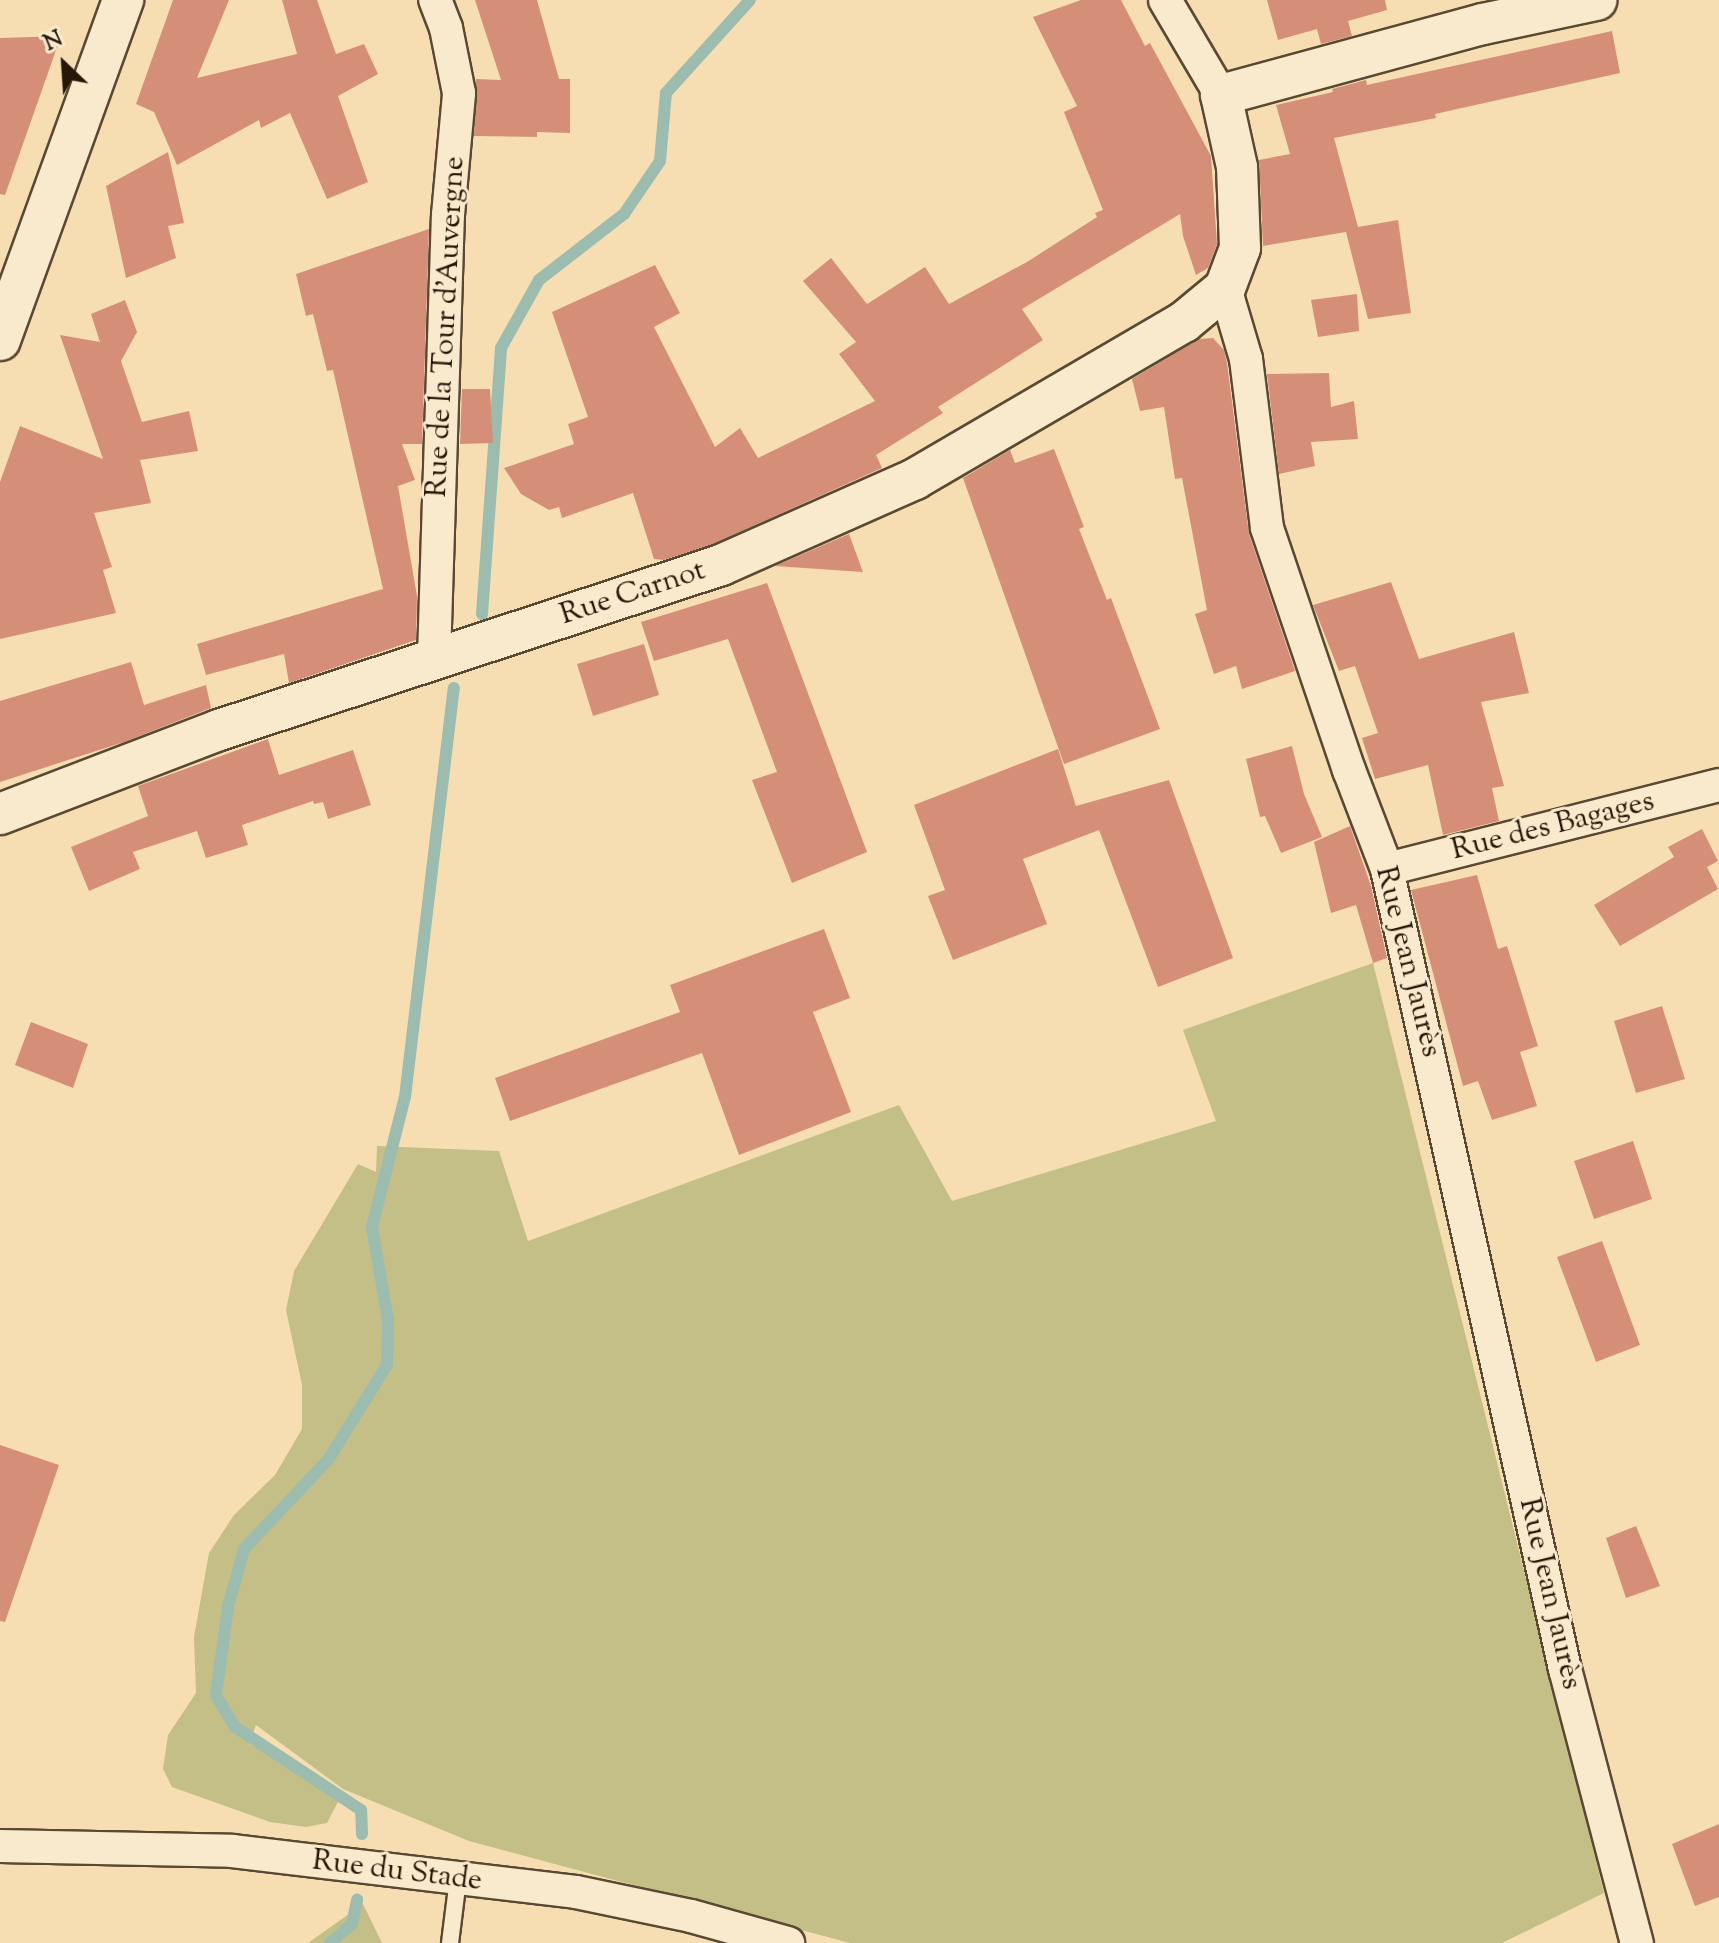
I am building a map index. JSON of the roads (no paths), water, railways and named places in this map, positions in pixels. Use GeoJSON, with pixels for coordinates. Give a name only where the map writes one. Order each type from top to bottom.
{"type":"FeatureCollection","features":[{"type":"Feature","properties":{"kind":"street"},"geometry":{"type":"LineString","coordinates":[[0,340],[123,0]]}},
{"type":"Feature","properties":{"kind":"street","name":"Rue de la Tour d'Auvergne"},"geometry":{"type":"LineString","coordinates":[[434,658],[448,215],[459,93],[446,28],[435,0]]}},
{"type":"Feature","properties":{"kind":"street"},"geometry":{"type":"LineString","coordinates":[[1165,0],[1221,95],[1237,167],[1240,248],[1225,288]]}},
{"type":"Feature","properties":{"kind":"street"},"geometry":{"type":"LineString","coordinates":[[1221,95],[1483,24],[1596,0]]}},
{"type":"Feature","properties":{"kind":"street","name":"Rue Carnot"},"geometry":{"type":"LineString","coordinates":[[0,814],[219,730],[721,565],[915,479],[1184,322],[1225,288]]}},
{"type":"Feature","properties":{"kind":"street","name":"Rue Jean Jaurès"},"geometry":{"type":"LineString","coordinates":[[1225,288],[1246,359],[1267,528],[1349,770],[1387,869],[1565,1669],[1637,1943]]}},
{"type":"Feature","properties":{"kind":"street","name":"Rue des Bagages"},"geometry":{"type":"LineString","coordinates":[[1387,869],[1719,785]]}},
{"type":"Feature","properties":{"kind":"street","name":"Rue du Stade"},"geometry":{"type":"LineString","coordinates":[[0,1846],[232,1851],[576,1892],[691,1916],[788,1943]]}},
{"type":"Feature","properties":{"kind":"lane"},"geometry":{"type":"LineString","coordinates":[[450,1943],[458,1879]]}},
{"type":"Feature","properties":{"kind":"waterway"},"geometry":{"type":"LineString","coordinates":[[482,614],[501,348],[539,280],[624,214],[660,161],[666,93],[750,0]]}},
{"type":"Feature","properties":{"kind":"waterway"},"geometry":{"type":"LineString","coordinates":[[362,1834],[361,1810],[235,1727],[216,1695],[228,1607],[244,1549],[328,1460],[387,1365],[388,1320],[372,1227],[405,1097],[454,688]]}},
{"type":"Feature","properties":{"kind":"waterway"},"geometry":{"type":"LineString","coordinates":[[330,1943],[352,1924],[357,1900]]}}]}
